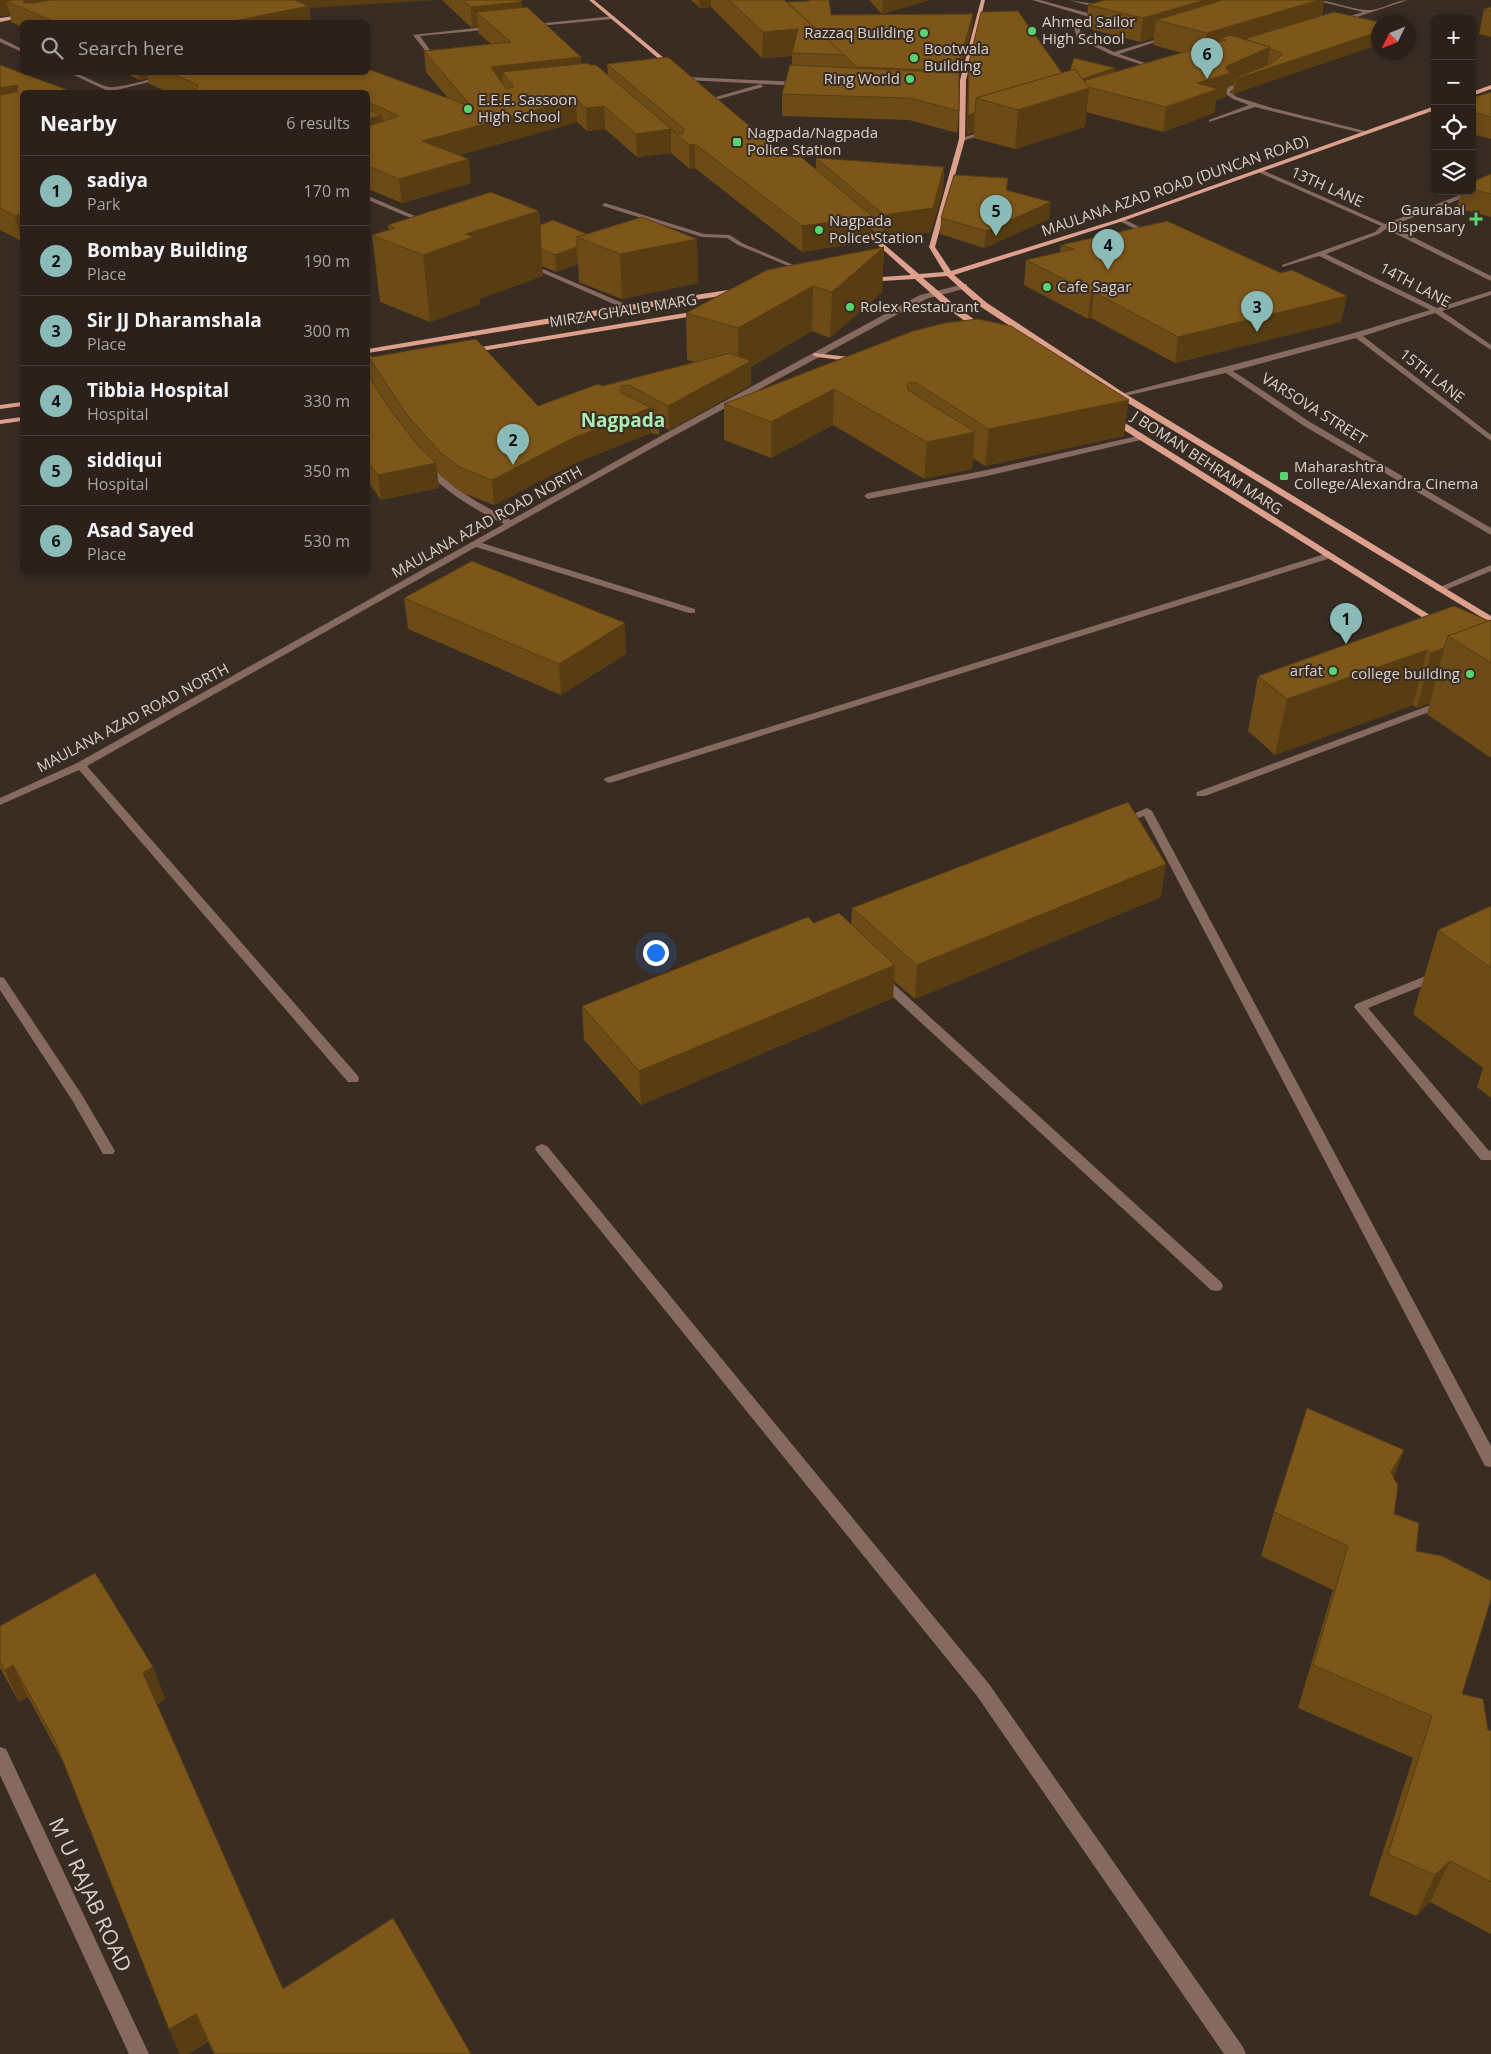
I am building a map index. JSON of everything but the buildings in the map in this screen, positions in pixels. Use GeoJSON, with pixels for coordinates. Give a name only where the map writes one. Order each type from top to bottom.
{"type":"FeatureCollection","features":[{"type":"Feature","properties":{"kind":"main road"},"geometry":{"type":"LineString","coordinates":[[591,0],[700,89]]}},
{"type":"Feature","properties":{"kind":"main road","name":"J BOMAN BEHRAM MARG"},"geometry":{"type":"LineString","coordinates":[[983,0],[963,80],[962,139],[932,247],[949,274],[984,305],[1121,395],[1491,620]]}},
{"type":"Feature","properties":{"kind":"main road"},"geometry":{"type":"LineString","coordinates":[[0,20],[30,15]]}},
{"type":"Feature","properties":{"kind":"main road"},"geometry":{"type":"LineString","coordinates":[[1476,93],[1491,87]]}},
{"type":"Feature","properties":{"kind":"main road"},"geometry":{"type":"LineString","coordinates":[[706,94],[719,105]]}},
{"type":"Feature","properties":{"kind":"main road","name":"MAULANA AZAD ROAD (DUNCAN ROAD)"},"geometry":{"type":"LineString","coordinates":[[920,277],[949,274],[1121,220],[1431,109]]}},
{"type":"Feature","properties":{"kind":"main road"},"geometry":{"type":"LineString","coordinates":[[853,220],[920,277],[954,309],[993,336]]}},
{"type":"Feature","properties":{"kind":"main road"},"geometry":{"type":"LineString","coordinates":[[861,273],[882,279],[920,277]]}},
{"type":"Feature","properties":{"kind":"main road"},"geometry":{"type":"LineString","coordinates":[[804,281],[814,277]]}},
{"type":"Feature","properties":{"kind":"main road"},"geometry":{"type":"LineString","coordinates":[[867,286],[882,279]]}},
{"type":"Feature","properties":{"kind":"main road","name":"MIRZA GHALIB MARG"},"geometry":{"type":"LineString","coordinates":[[370,351],[628,306],[755,288]]}},
{"type":"Feature","properties":{"kind":"main road","name":"MIRZA GHALIB MARG"},"geometry":{"type":"LineString","coordinates":[[462,352],[712,311]]}},
{"type":"Feature","properties":{"kind":"main road"},"geometry":{"type":"LineString","coordinates":[[817,355],[864,360]]}},
{"type":"Feature","properties":{"kind":"main road"},"geometry":{"type":"LineString","coordinates":[[0,407],[20,404]]}},
{"type":"Feature","properties":{"kind":"main road","name":"J BOMAN BEHRAM MARG"},"geometry":{"type":"LineString","coordinates":[[1102,412],[1328,556],[1450,631]]}},
{"type":"Feature","properties":{"kind":"main road"},"geometry":{"type":"LineString","coordinates":[[0,422],[20,419]]}},
{"type":"Feature","properties":{"kind":"street"},"geometry":{"type":"LineString","coordinates":[[1034,0],[1094,16]]}},
{"type":"Feature","properties":{"kind":"street"},"geometry":{"type":"LineString","coordinates":[[1071,0],[1101,8],[1131,3]]}},
{"type":"Feature","properties":{"kind":"street"},"geometry":{"type":"LineString","coordinates":[[1316,0],[1368,12]]}},
{"type":"Feature","properties":{"kind":"street"},"geometry":{"type":"LineString","coordinates":[[1331,23],[1406,0]]}},
{"type":"Feature","properties":{"kind":"street"},"geometry":{"type":"LineString","coordinates":[[1131,3],[1094,16],[1077,28],[1078,37],[1114,54],[1164,70]]}},
{"type":"Feature","properties":{"kind":"street"},"geometry":{"type":"LineString","coordinates":[[522,25],[612,17]]}},
{"type":"Feature","properties":{"kind":"street"},"geometry":{"type":"LineString","coordinates":[[532,24],[539,30]]}},
{"type":"Feature","properties":{"kind":"street"},"geometry":{"type":"LineString","coordinates":[[440,68],[416,35],[503,27]]}},
{"type":"Feature","properties":{"kind":"street"},"geometry":{"type":"LineString","coordinates":[[1114,54],[1176,33]]}},
{"type":"Feature","properties":{"kind":"street"},"geometry":{"type":"LineString","coordinates":[[0,40],[20,49]]}},
{"type":"Feature","properties":{"kind":"street"},"geometry":{"type":"LineString","coordinates":[[667,74],[805,84]]}},
{"type":"Feature","properties":{"kind":"street"},"geometry":{"type":"LineString","coordinates":[[76,75],[109,90]]}},
{"type":"Feature","properties":{"kind":"street"},"geometry":{"type":"LineString","coordinates":[[120,90],[176,75]]}},
{"type":"Feature","properties":{"kind":"street"},"geometry":{"type":"LineString","coordinates":[[1252,80],[1233,86],[1226,92],[1232,98],[1255,105],[1366,132]]}},
{"type":"Feature","properties":{"kind":"street"},"geometry":{"type":"LineString","coordinates":[[712,99],[776,83]]}},
{"type":"Feature","properties":{"kind":"street"},"geometry":{"type":"LineString","coordinates":[[953,90],[963,91]]}},
{"type":"Feature","properties":{"kind":"street"},"geometry":{"type":"LineString","coordinates":[[1211,121],[1255,105]]}},
{"type":"Feature","properties":{"kind":"street"},"geometry":{"type":"LineString","coordinates":[[962,139],[998,128]]}},
{"type":"Feature","properties":{"kind":"street","name":"13TH LANE"},"geometry":{"type":"LineString","coordinates":[[1260,170],[1385,226],[1491,279]]}},
{"type":"Feature","properties":{"kind":"street"},"geometry":{"type":"LineString","coordinates":[[1284,266],[1378,233],[1385,226],[1491,185]]}},
{"type":"Feature","properties":{"kind":"street"},"geometry":{"type":"LineString","coordinates":[[370,199],[430,224]]}},
{"type":"Feature","properties":{"kind":"street"},"geometry":{"type":"LineString","coordinates":[[605,205],[704,236],[728,236],[740,244],[814,277]]}},
{"type":"Feature","properties":{"kind":"street"},"geometry":{"type":"LineString","coordinates":[[1121,220],[1155,237]]}},
{"type":"Feature","properties":{"kind":"street","name":"14TH LANE"},"geometry":{"type":"LineString","coordinates":[[1321,254],[1436,310],[1491,348]]}},
{"type":"Feature","properties":{"kind":"street"},"geometry":{"type":"LineString","coordinates":[[520,262],[628,306]]}},
{"type":"Feature","properties":{"kind":"street","name":"MAULANA AZAD ROAD NORTH"},"geometry":{"type":"LineString","coordinates":[[0,802],[81,765],[669,435],[923,297],[964,286]]}},
{"type":"Feature","properties":{"kind":"street"},"geometry":{"type":"LineString","coordinates":[[1121,395],[1228,370],[1357,335],[1491,293]]}},
{"type":"Feature","properties":{"kind":"street","name":"15TH LANE"},"geometry":{"type":"LineString","coordinates":[[1357,335],[1491,438]]}},
{"type":"Feature","properties":{"kind":"street","name":"VARSOVA STREET"},"geometry":{"type":"LineString","coordinates":[[1228,370],[1307,424],[1491,532]]}},
{"type":"Feature","properties":{"kind":"street"},"geometry":{"type":"LineString","coordinates":[[655,429],[669,435]]}},
{"type":"Feature","properties":{"kind":"street"},"geometry":{"type":"LineString","coordinates":[[868,496],[987,474],[1142,438]]}},
{"type":"Feature","properties":{"kind":"street"},"geometry":{"type":"LineString","coordinates":[[420,460],[441,483],[462,499],[511,524]]}},
{"type":"Feature","properties":{"kind":"street"},"geometry":{"type":"LineString","coordinates":[[972,463],[987,474]]}},
{"type":"Feature","properties":{"kind":"street"},"geometry":{"type":"LineString","coordinates":[[475,544],[692,611]]}},
{"type":"Feature","properties":{"kind":"street"},"geometry":{"type":"LineString","coordinates":[[609,780],[1328,556]]}},
{"type":"Feature","properties":{"kind":"street"},"geometry":{"type":"LineString","coordinates":[[1440,589],[1491,568]]}},
{"type":"Feature","properties":{"kind":"street"},"geometry":{"type":"LineString","coordinates":[[1200,794],[1455,699]]}},
{"type":"Feature","properties":{"kind":"street"},"geometry":{"type":"LineString","coordinates":[[81,765],[353,1079]]}},
{"type":"Feature","properties":{"kind":"street"},"geometry":{"type":"LineString","coordinates":[[1111,825],[1147,811],[1491,1461]]}},
{"type":"Feature","properties":{"kind":"street"},"geometry":{"type":"LineString","coordinates":[[1447,971],[1360,1007],[1486,1157],[1491,1155]]}},
{"type":"Feature","properties":{"kind":"street"},"geometry":{"type":"LineString","coordinates":[[873,972],[1216,1286]]}},
{"type":"Feature","properties":{"kind":"street"},"geometry":{"type":"LineString","coordinates":[[0,981],[77,1098],[108,1151]]}},
{"type":"Feature","properties":{"kind":"street"},"geometry":{"type":"LineString","coordinates":[[542,1149],[983,1690],[1236,2054]]}},
{"type":"Feature","properties":{"kind":"street","name":"M U RAJAB ROAD"},"geometry":{"type":"LineString","coordinates":[[0,1756],[139,2054]]}},
{"type":"Feature","properties":{"kind":"place","name":"Ahmed Sailor High School"},"geometry":{"type":"Point","coordinates":[1032,31]}},
{"type":"Feature","properties":{"kind":"place","name":"Razzaq Building"},"geometry":{"type":"Point","coordinates":[924,33]}},
{"type":"Feature","properties":{"kind":"place","name":"Bootwala Building"},"geometry":{"type":"Point","coordinates":[914,58]}},
{"type":"Feature","properties":{"kind":"place","name":"Ring World"},"geometry":{"type":"Point","coordinates":[910,79]}},
{"type":"Feature","properties":{"kind":"place","name":"Asad Sayed"},"geometry":{"type":"Point","coordinates":[1207,79]}},
{"type":"Feature","properties":{"kind":"place","name":"E.E.E. Sassoon High School"},"geometry":{"type":"Point","coordinates":[468,109]}},
{"type":"Feature","properties":{"kind":"place","name":"Nagpada/Nagpada Police Station"},"geometry":{"type":"Point","coordinates":[737,142]}},
{"type":"Feature","properties":{"kind":"place","name":"Gaurabai Dispensary"},"geometry":{"type":"Point","coordinates":[1476,219]}},
{"type":"Feature","properties":{"kind":"place","name":"Nagpada Police Station"},"geometry":{"type":"Point","coordinates":[819,230]}},
{"type":"Feature","properties":{"kind":"place","name":"siddiqui"},"geometry":{"type":"Point","coordinates":[996,236]}},
{"type":"Feature","properties":{"kind":"place","name":"Tibbia Hospital"},"geometry":{"type":"Point","coordinates":[1108,270]}},
{"type":"Feature","properties":{"kind":"place","name":"Cafe Sagar"},"geometry":{"type":"Point","coordinates":[1047,287]}},
{"type":"Feature","properties":{"kind":"place","name":"Rolex Restaurant"},"geometry":{"type":"Point","coordinates":[850,307]}},
{"type":"Feature","properties":{"kind":"place","name":"Sir JJ Dharamshala"},"geometry":{"type":"Point","coordinates":[1257,332]}},
{"type":"Feature","properties":{"kind":"place","name":"Bombay Building"},"geometry":{"type":"Point","coordinates":[513,465]}},
{"type":"Feature","properties":{"kind":"place","name":"Maharashtra College/Alexandra Cinema"},"geometry":{"type":"Point","coordinates":[1284,476]}},
{"type":"Feature","properties":{"kind":"place","name":"sadiya"},"geometry":{"type":"Point","coordinates":[1346,644]}},
{"type":"Feature","properties":{"kind":"place","name":"arfat"},"geometry":{"type":"Point","coordinates":[1333,671]}},
{"type":"Feature","properties":{"kind":"place","name":"college building"},"geometry":{"type":"Point","coordinates":[1470,674]}},
{"type":"Feature","properties":{"kind":"district","name":"Nagpada"},"geometry":{"type":"Point","coordinates":[623,420]}}]}
